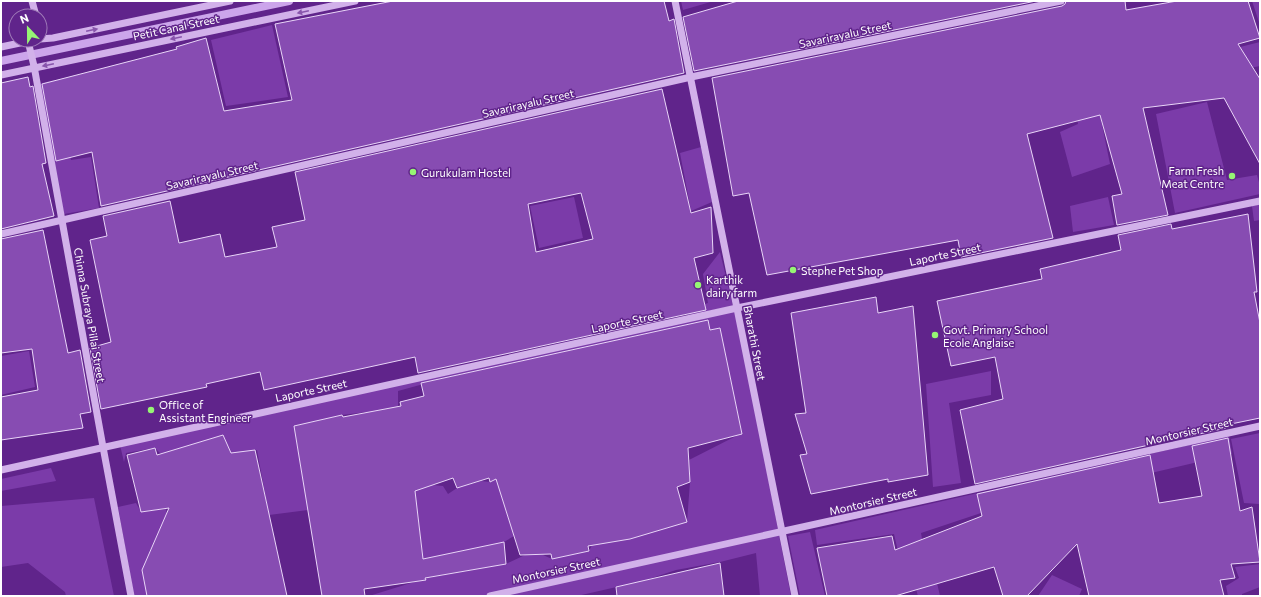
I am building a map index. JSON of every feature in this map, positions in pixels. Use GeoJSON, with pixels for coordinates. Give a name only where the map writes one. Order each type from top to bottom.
{"type":"FeatureCollection","features":[{"type":"Feature","properties":{"kind":"street","name":"Petit Canal Street"},"geometry":{"type":"LineString","coordinates":[[48,38],[230,1]]}},
{"type":"Feature","properties":{"kind":"street","name":"Petit Canal Street"},"geometry":{"type":"LineString","coordinates":[[1,75],[355,1]]}},
{"type":"Feature","properties":{"kind":"street","name":"Bharathi Street"},"geometry":{"type":"LineString","coordinates":[[675,1],[794,596]]}},
{"type":"Feature","properties":{"kind":"street","name":"Savarirayalu Street"},"geometry":{"type":"LineString","coordinates":[[1,234],[691,77],[1061,1]]}},
{"type":"Feature","properties":{"kind":"street","name":"Chinna Subraya Pillai Street"},"geometry":{"type":"LineString","coordinates":[[35,48],[34,67],[131,596]]}},
{"type":"Feature","properties":{"kind":"street","name":"Laporte Street"},"geometry":{"type":"LineString","coordinates":[[1,470],[737,308],[1260,201]]}},
{"type":"Feature","properties":{"kind":"street","name":"Montorsier Street"},"geometry":{"type":"LineString","coordinates":[[490,596],[1260,426]]}},
{"type":"Feature","properties":{"kind":"shaded area"},"geometry":{"type":"Polygon","coordinates":[[[681,1],[714,1],[683,10],[681,1]]]}},
{"type":"Feature","properties":{"kind":"shaded area"},"geometry":{"type":"Polygon","coordinates":[[[1252,1],[1260,1],[1260,25],[1252,1]]]}},
{"type":"Feature","properties":{"kind":"shaded area"},"geometry":{"type":"Polygon","coordinates":[[[272,25],[288,97],[226,106],[211,40],[272,25]]]}},
{"type":"Feature","properties":{"kind":"shaded area"},"geometry":{"type":"Polygon","coordinates":[[[1260,42],[1260,66],[1239,70],[1232,49],[1260,42]]]}},
{"type":"Feature","properties":{"kind":"shaded area"},"geometry":{"type":"Polygon","coordinates":[[[55,80],[71,160],[91,157],[99,208],[64,214],[38,84],[55,80]]]}},
{"type":"Feature","properties":{"kind":"shaded area"},"geometry":{"type":"Polygon","coordinates":[[[1097,100],[1110,164],[1072,177],[1060,132],[1078,124],[1075,105],[1097,100]]]}},
{"type":"Feature","properties":{"kind":"shaded area"},"geometry":{"type":"Polygon","coordinates":[[[1207,102],[1227,180],[1257,175],[1260,186],[1260,194],[1175,213],[1156,114],[1207,102]]]}},
{"type":"Feature","properties":{"kind":"shaded area"},"geometry":{"type":"Polygon","coordinates":[[[701,147],[712,202],[691,211],[680,153],[701,147]]]}},
{"type":"Feature","properties":{"kind":"shaded area"},"geometry":{"type":"Polygon","coordinates":[[[574,197],[583,238],[539,248],[530,206],[574,197]]]}},
{"type":"Feature","properties":{"kind":"shaded area"},"geometry":{"type":"Polygon","coordinates":[[[1108,197],[1114,225],[1073,232],[1070,206],[1108,197]]]}},
{"type":"Feature","properties":{"kind":"shaded area"},"geometry":{"type":"Polygon","coordinates":[[[1260,204],[1260,220],[1254,221],[1252,206],[1260,204]]]}},
{"type":"Feature","properties":{"kind":"shaded area"},"geometry":{"type":"Polygon","coordinates":[[[720,252],[733,306],[688,315],[687,310],[708,303],[703,274],[720,252]]]}},
{"type":"Feature","properties":{"kind":"shaded area"},"geometry":{"type":"Polygon","coordinates":[[[736,309],[778,530],[483,596],[369,596],[427,578],[506,564],[525,555],[543,555],[552,559],[589,551],[592,545],[625,540],[687,522],[690,482],[689,460],[742,433],[720,329],[460,374],[398,391],[398,408],[370,430],[367,412],[342,415],[294,426],[308,510],[269,515],[257,450],[230,454],[223,435],[161,454],[155,448],[126,453],[124,462],[120,445],[736,309]]]}},
{"type":"Feature","properties":{"kind":"shaded area"},"geometry":{"type":"Polygon","coordinates":[[[29,351],[35,387],[1,395],[1,356],[29,351]]]}},
{"type":"Feature","properties":{"kind":"shaded area"},"geometry":{"type":"Polygon","coordinates":[[[991,371],[991,395],[949,403],[961,483],[933,487],[926,384],[991,371]]]}},
{"type":"Feature","properties":{"kind":"shaded area"},"geometry":{"type":"Polygon","coordinates":[[[1260,433],[1260,511],[1259,504],[1244,503],[1231,439],[1260,433]]]}},
{"type":"Feature","properties":{"kind":"shaded area"},"geometry":{"type":"Polygon","coordinates":[[[1229,436],[1232,454],[981,513],[921,533],[927,567],[903,573],[894,534],[817,545],[815,530],[1229,436]]]}},
{"type":"Feature","properties":{"kind":"shaded area"},"geometry":{"type":"Polygon","coordinates":[[[51,468],[56,481],[1,491],[1,479],[51,468]]]}},
{"type":"Feature","properties":{"kind":"shaded area"},"geometry":{"type":"Polygon","coordinates":[[[515,471],[527,487],[501,495],[514,536],[504,542],[423,559],[418,514],[413,493],[422,481],[432,485],[443,486],[448,494],[457,488],[481,481],[490,482],[515,471]]]}},
{"type":"Feature","properties":{"kind":"shaded area"},"geometry":{"type":"Polygon","coordinates":[[[94,498],[114,596],[66,596],[65,592],[28,563],[1,567],[1,506],[94,498]]]}},
{"type":"Feature","properties":{"kind":"shaded area"},"geometry":{"type":"Polygon","coordinates":[[[136,503],[141,512],[166,509],[170,528],[147,596],[134,596],[118,507],[136,503]]]}},
{"type":"Feature","properties":{"kind":"shaded area"},"geometry":{"type":"Polygon","coordinates":[[[810,532],[825,596],[800,596],[788,536],[810,532]]]}},
{"type":"Feature","properties":{"kind":"shaded area"},"geometry":{"type":"Polygon","coordinates":[[[779,535],[791,596],[760,596],[756,553],[720,562],[676,570],[643,581],[577,596],[498,596],[779,535]]]}},
{"type":"Feature","properties":{"kind":"shaded area"},"geometry":{"type":"Polygon","coordinates":[[[1260,564],[1260,587],[1242,594],[1242,596],[1228,596],[1226,586],[1239,578],[1235,567],[1260,564]]]}},
{"type":"Feature","properties":{"kind":"shaded area"},"geometry":{"type":"Polygon","coordinates":[[[1052,575],[1082,589],[1079,596],[1038,596],[1052,575]]]}},
{"type":"Feature","properties":{"kind":"shaded area"},"geometry":{"type":"Polygon","coordinates":[[[937,583],[940,596],[918,596],[916,589],[937,583]]]}},
{"type":"Feature","properties":{"kind":"building"},"geometry":{"type":"Polygon","coordinates":[[[393,1],[664,1],[669,21],[674,19],[684,73],[101,206],[92,152],[56,161],[42,84],[177,49],[176,47],[206,38],[224,111],[292,100],[275,24],[393,1]]]}},
{"type":"Feature","properties":{"kind":"building"},"geometry":{"type":"Polygon","coordinates":[[[738,1],[1036,1],[694,71],[683,17],[738,1]]]}},
{"type":"Feature","properties":{"kind":"building"},"geometry":{"type":"Polygon","coordinates":[[[1066,1],[1125,1],[1126,10],[1177,1],[1248,1],[1260,38],[1238,44],[1260,79],[1260,164],[1224,98],[1143,108],[1168,215],[1117,225],[1112,196],[1122,194],[1100,115],[1027,134],[1053,238],[961,257],[958,240],[767,275],[749,193],[733,196],[712,78],[1062,6],[1066,1]]]}},
{"type":"Feature","properties":{"kind":"building"},"geometry":{"type":"Polygon","coordinates":[[[28,77],[30,87],[33,86],[46,163],[42,164],[54,216],[1,229],[1,83],[28,77]]]}},
{"type":"Feature","properties":{"kind":"building"},"geometry":{"type":"Polygon","coordinates":[[[662,89],[691,213],[711,207],[713,253],[694,258],[706,310],[418,373],[415,357],[264,390],[260,372],[206,384],[207,387],[101,409],[90,348],[111,342],[90,240],[107,236],[103,216],[170,201],[179,243],[220,234],[225,257],[277,247],[272,227],[305,220],[295,172],[662,89]],[[581,193],[528,204],[536,252],[593,239],[581,193]]]}},
{"type":"Feature","properties":{"kind":"building"},"geometry":{"type":"Polygon","coordinates":[[[1248,214],[1257,292],[1254,292],[1260,323],[1260,418],[1226,425],[1226,428],[1190,436],[1189,433],[1148,442],[1149,445],[975,484],[960,410],[1003,399],[995,357],[951,366],[937,301],[1042,279],[1040,269],[1121,250],[1118,235],[1171,224],[1172,229],[1248,214]]]}},
{"type":"Feature","properties":{"kind":"building"},"geometry":{"type":"Polygon","coordinates":[[[43,230],[68,353],[80,350],[91,412],[80,414],[83,428],[1,440],[1,397],[38,390],[32,349],[1,353],[1,239],[43,230]]]}},
{"type":"Feature","properties":{"kind":"building"},"geometry":{"type":"Polygon","coordinates":[[[876,297],[878,313],[913,306],[928,475],[888,482],[888,479],[811,494],[800,455],[807,454],[795,414],[806,413],[791,313],[876,297]]]}},
{"type":"Feature","properties":{"kind":"building"},"geometry":{"type":"Polygon","coordinates":[[[708,320],[710,330],[720,328],[742,434],[688,448],[690,482],[677,487],[687,522],[630,539],[588,546],[589,551],[552,559],[551,554],[520,555],[496,479],[490,482],[489,478],[457,488],[453,478],[415,491],[423,559],[504,542],[506,564],[425,578],[426,580],[364,589],[365,596],[322,596],[294,426],[342,415],[343,417],[401,406],[400,402],[424,396],[421,383],[708,320]]]}},
{"type":"Feature","properties":{"kind":"building"},"geometry":{"type":"Polygon","coordinates":[[[223,435],[231,453],[255,450],[287,596],[147,596],[142,570],[169,508],[141,512],[127,455],[155,448],[157,455],[223,435]]]}},
{"type":"Feature","properties":{"kind":"building"},"geometry":{"type":"Polygon","coordinates":[[[1228,438],[1240,511],[1252,507],[1260,562],[1231,564],[1235,578],[1220,580],[1224,596],[1089,596],[1077,544],[1027,596],[1003,596],[994,567],[895,596],[827,596],[817,548],[892,536],[895,550],[982,516],[977,494],[1150,455],[1159,503],[1202,496],[1192,446],[1228,438]]]}},
{"type":"Feature","properties":{"kind":"building"},"geometry":{"type":"Polygon","coordinates":[[[720,563],[724,596],[617,596],[616,587],[720,563]]]}},
{"type":"Feature","properties":{"kind":"waterway"},"geometry":{"type":"LineString","coordinates":[[1,61],[289,1]]}},
{"type":"Feature","properties":{"kind":"place","name":"Gurukulam Hostel"},"geometry":{"type":"Point","coordinates":[413,172]}},
{"type":"Feature","properties":{"kind":"place","name":"Farm Fresh Meat Centre"},"geometry":{"type":"Point","coordinates":[1232,176]}},
{"type":"Feature","properties":{"kind":"place","name":"Stephe Pet Shop"},"geometry":{"type":"Point","coordinates":[793,270]}},
{"type":"Feature","properties":{"kind":"place","name":"Karthik dairy farm"},"geometry":{"type":"Point","coordinates":[698,285]}},
{"type":"Feature","properties":{"kind":"place","name":"Govt. Primary School Ecole Anglaise"},"geometry":{"type":"Point","coordinates":[935,335]}},
{"type":"Feature","properties":{"kind":"place","name":"Office of Assistant Engineer"},"geometry":{"type":"Point","coordinates":[151,410]}}]}
